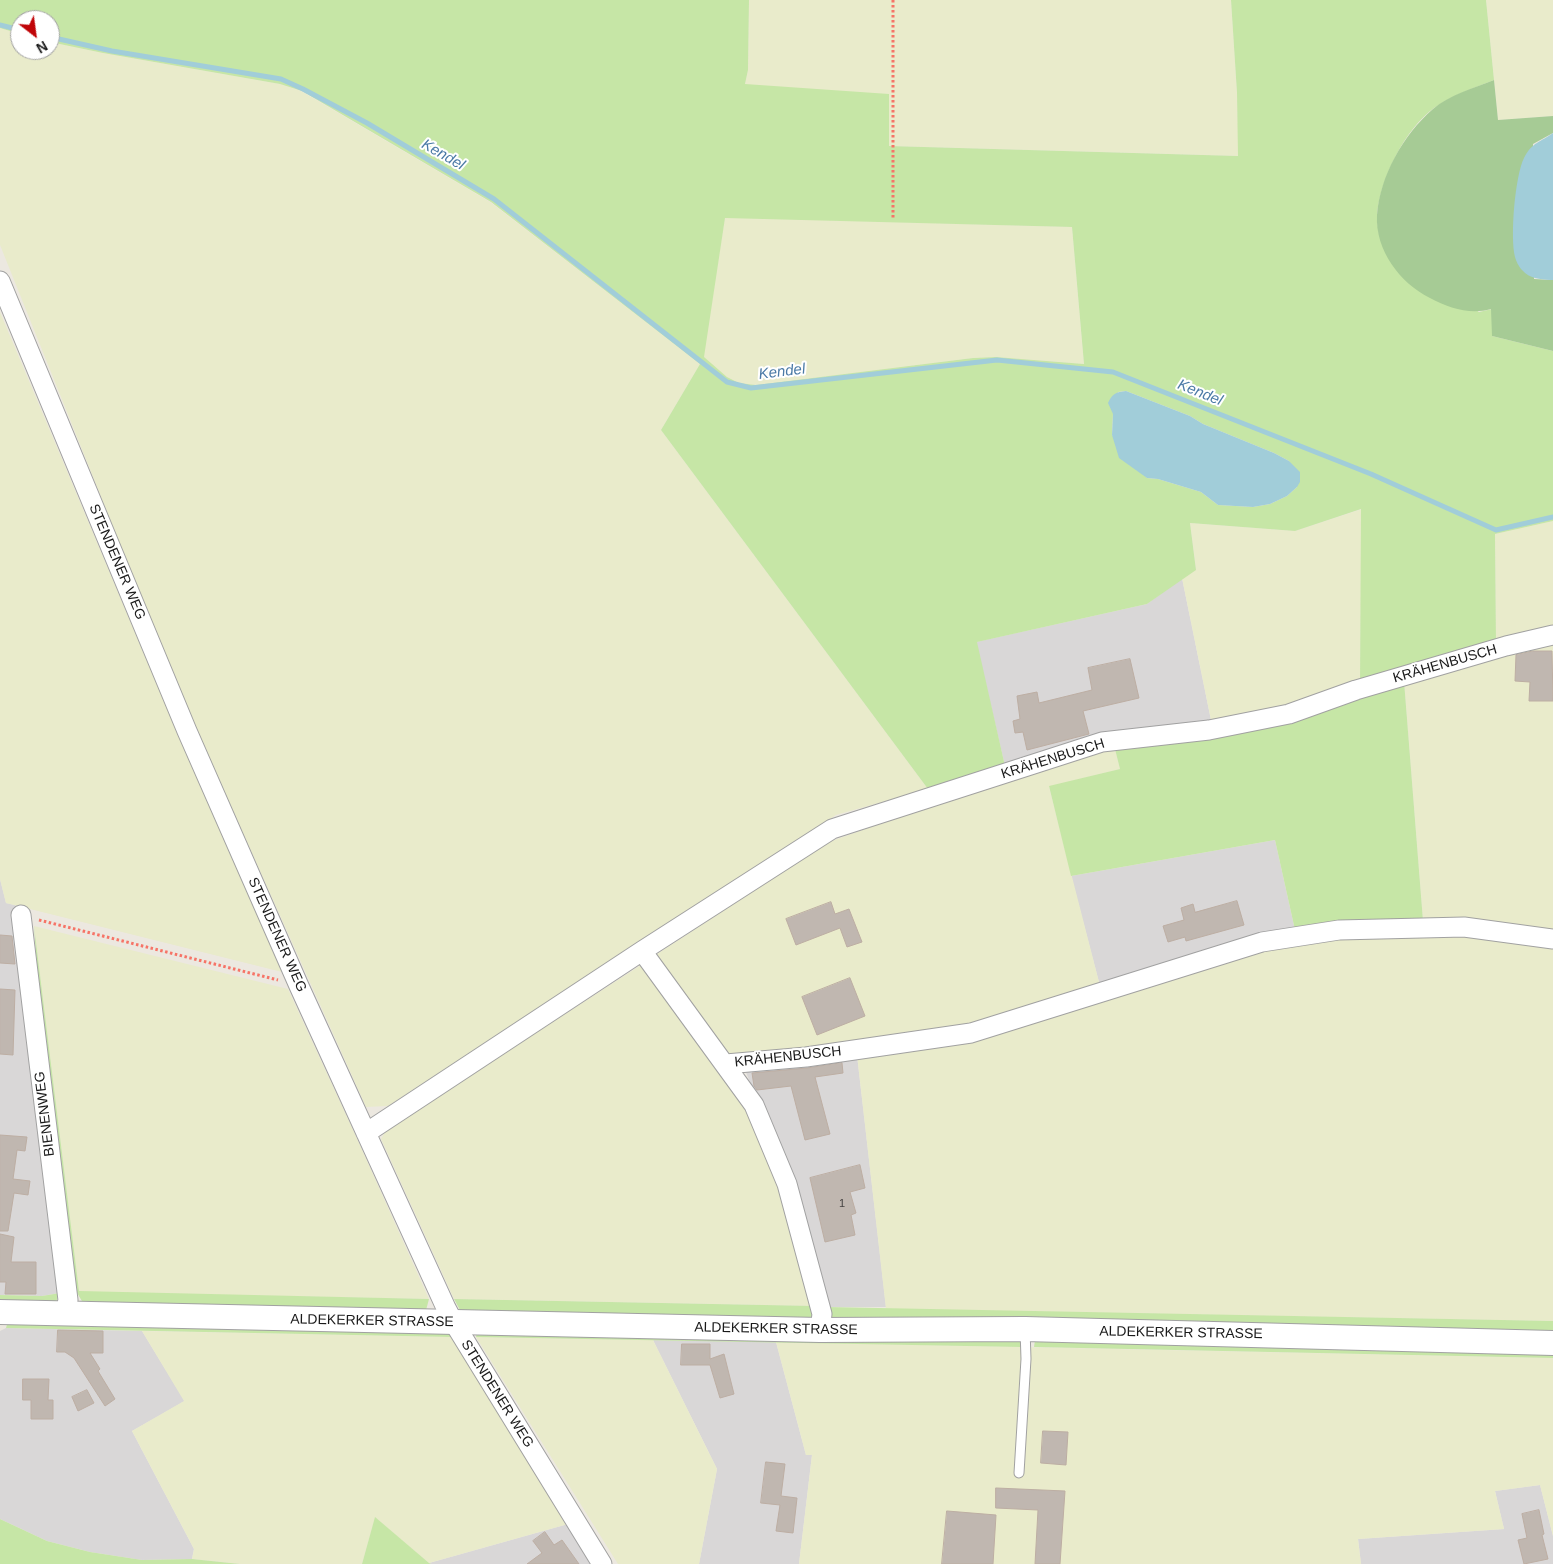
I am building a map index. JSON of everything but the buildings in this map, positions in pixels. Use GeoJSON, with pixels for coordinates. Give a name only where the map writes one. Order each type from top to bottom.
{"type":"FeatureCollection","features":[{"type":"Feature","properties":{"kind":"street","name":"STENDENER WEG"},"geometry":{"type":"LineString","coordinates":[[0,281],[184,722],[299,986],[454,1323],[602,1564]]}},
{"type":"Feature","properties":{"kind":"street","name":"KRÄHENBUSCH"},"geometry":{"type":"LineString","coordinates":[[366,1133],[642,950],[832,829],[1102,742],[1209,730],[1289,714],[1356,690],[1506,646],[1553,635]]}},
{"type":"Feature","properties":{"kind":"street","name":"BIENENWEG"},"geometry":{"type":"LineString","coordinates":[[21,915],[68,1300],[65,1313]]}},
{"type":"Feature","properties":{"kind":"street","name":"KRÄHENBUSCH"},"geometry":{"type":"LineString","coordinates":[[726,1064],[806,1057],[970,1033],[1262,942],[1338,930],[1464,927],[1553,939]]}},
{"type":"Feature","properties":{"kind":"street","name":"KRÄHENBUSCH"},"geometry":{"type":"LineString","coordinates":[[642,950],[754,1105],[787,1184],[822,1314],[820,1330]]}},
{"type":"Feature","properties":{"kind":"street","name":"ALDEKERKER STRASSE"},"geometry":{"type":"LineString","coordinates":[[0,1312],[820,1330],[1025,1329],[1553,1343]]}},
{"type":"Feature","properties":{"kind":"lane"},"geometry":{"type":"LineString","coordinates":[[1019,1473],[1026,1359],[1025,1329]]}},
{"type":"Feature","properties":{"kind":"path"},"geometry":{"type":"LineString","coordinates":[[893,0],[893,218]]}},
{"type":"Feature","properties":{"kind":"path"},"geometry":{"type":"LineString","coordinates":[[21,915],[299,986]]}},
{"type":"Feature","properties":{"kind":"shaded area"},"geometry":{"type":"Polygon","coordinates":[[[1182,578],[1212,725],[1005,766],[976,642],[1147,604],[1182,578]]]}},
{"type":"Feature","properties":{"kind":"shaded area"},"geometry":{"type":"Polygon","coordinates":[[[1275,840],[1295,930],[1100,986],[1071,876],[1275,840]]]}},
{"type":"Feature","properties":{"kind":"shaded area"},"geometry":{"type":"Polygon","coordinates":[[[0,879],[6,903],[15,905],[60,1293],[42,1296],[0,1295],[0,879]]]}},
{"type":"Feature","properties":{"kind":"shaded area"},"geometry":{"type":"Polygon","coordinates":[[[857,1055],[886,1307],[826,1307],[791,1183],[745,1070],[857,1055]]]}},
{"type":"Feature","properties":{"kind":"shaded area"},"geometry":{"type":"Polygon","coordinates":[[[6,1328],[142,1331],[185,1401],[132,1431],[194,1549],[192,1559],[142,1560],[90,1552],[47,1541],[0,1519],[0,1331],[6,1328]]]}},
{"type":"Feature","properties":{"kind":"shaded area"},"geometry":{"type":"Polygon","coordinates":[[[653,1340],[776,1342],[806,1455],[812,1455],[799,1564],[699,1564],[717,1469],[653,1340]]]}},
{"type":"Feature","properties":{"kind":"shaded area"},"geometry":{"type":"Polygon","coordinates":[[[1540,1485],[1553,1536],[1553,1564],[1361,1564],[1358,1539],[1504,1529],[1495,1491],[1540,1485]]]}},
{"type":"Feature","properties":{"kind":"shaded area"},"geometry":{"type":"Polygon","coordinates":[[[568,1524],[593,1564],[429,1563],[568,1524]]]}},
{"type":"Feature","properties":{"kind":"green space"},"geometry":{"type":"Polygon","coordinates":[[[0,0],[749,0],[748,70],[745,84],[889,94],[889,146],[1238,156],[1237,93],[1231,0],[1486,0],[1494,80],[1441,103],[1423,117],[1413,129],[1396,156],[1383,186],[1377,215],[1378,227],[1379,234],[1479,312],[1492,309],[1492,336],[1553,351],[1553,521],[1495,534],[1496,643],[1360,684],[1361,509],[1295,531],[1190,523],[1196,570],[1147,604],[977,642],[1005,766],[928,789],[661,430],[700,364],[491,202],[302,91],[280,84],[60,44],[60,10],[10,10],[10,31],[0,28],[0,0]],[[725,218],[704,357],[727,377],[739,383],[756,385],[973,358],[996,357],[1084,364],[1072,227],[725,218]],[[1126,391],[1118,392],[1113,414],[1112,435],[1147,478],[1158,479],[1201,492],[1218,505],[1253,507],[1270,504],[1287,496],[1297,487],[1289,461],[1203,424],[1190,416],[1126,391]]]}},
{"type":"Feature","properties":{"kind":"green space"},"geometry":{"type":"Polygon","coordinates":[[[749,0],[1231,0],[1239,156],[889,146],[745,84],[748,70],[749,0]]]}},
{"type":"Feature","properties":{"kind":"green space"},"geometry":{"type":"Polygon","coordinates":[[[1486,0],[1553,0],[1553,116],[1498,120],[1486,0]]]}},
{"type":"Feature","properties":{"kind":"green space"},"geometry":{"type":"Polygon","coordinates":[[[0,28],[10,31],[10,60],[60,60],[60,44],[280,84],[301,91],[490,202],[700,364],[661,430],[928,789],[836,815],[388,1106],[366,1107],[176,684],[0,245],[0,28]]]}},
{"type":"Feature","properties":{"kind":"green space"},"geometry":{"type":"Polygon","coordinates":[[[1494,80],[1498,120],[1553,116],[1553,133],[1533,144],[1534,279],[1553,280],[1553,351],[1492,336],[1491,309],[1483,311],[1460,310],[1437,302],[1419,292],[1409,284],[1392,264],[1380,241],[1377,228],[1379,200],[1388,171],[1412,131],[1439,104],[1462,92],[1494,80]]]}},
{"type":"Feature","properties":{"kind":"green space"},"geometry":{"type":"Polygon","coordinates":[[[725,217],[1072,227],[1084,364],[996,357],[973,358],[756,385],[739,383],[727,377],[703,357],[725,217]]]}},
{"type":"Feature","properties":{"kind":"green space"},"geometry":{"type":"Polygon","coordinates":[[[0,312],[160,692],[286,973],[6,903],[0,879],[0,312]]]}},
{"type":"Feature","properties":{"kind":"green space"},"geometry":{"type":"Polygon","coordinates":[[[1362,509],[1360,684],[1290,711],[1212,725],[1182,578],[1196,569],[1190,523],[1295,531],[1362,509]]]}},
{"type":"Feature","properties":{"kind":"green space"},"geometry":{"type":"Polygon","coordinates":[[[1553,521],[1553,630],[1496,643],[1495,534],[1553,521]]]}},
{"type":"Feature","properties":{"kind":"green space"},"geometry":{"type":"Polygon","coordinates":[[[1553,641],[1553,932],[1423,921],[1404,681],[1553,641]]]}},
{"type":"Feature","properties":{"kind":"green space"},"geometry":{"type":"Polygon","coordinates":[[[1404,681],[1423,921],[1295,930],[1275,840],[1071,876],[1049,786],[1120,769],[1114,745],[1404,681]]]}},
{"type":"Feature","properties":{"kind":"green space"},"geometry":{"type":"Polygon","coordinates":[[[1114,745],[1120,769],[1049,787],[1100,986],[970,1024],[889,1037],[727,1057],[654,956],[829,842],[1043,765],[1114,745]]]}},
{"type":"Feature","properties":{"kind":"green space"},"geometry":{"type":"Polygon","coordinates":[[[34,926],[288,989],[429,1299],[79,1292],[34,926]]]}},
{"type":"Feature","properties":{"kind":"green space"},"geometry":{"type":"Polygon","coordinates":[[[34,926],[79,1291],[429,1299],[425,1314],[86,1308],[76,1291],[45,1078],[34,926]]]}},
{"type":"Feature","properties":{"kind":"green space"},"geometry":{"type":"Polygon","coordinates":[[[1464,933],[1553,945],[1553,1321],[886,1309],[857,1055],[1263,948],[1331,936],[1464,933]]]}},
{"type":"Feature","properties":{"kind":"green space"},"geometry":{"type":"Polygon","coordinates":[[[641,965],[750,1107],[782,1186],[816,1306],[454,1299],[381,1139],[386,1130],[641,965]]]}},
{"type":"Feature","properties":{"kind":"green space"},"geometry":{"type":"Polygon","coordinates":[[[60,1293],[53,1308],[0,1307],[0,1295],[42,1296],[60,1293]]]}},
{"type":"Feature","properties":{"kind":"green space"},"geometry":{"type":"Polygon","coordinates":[[[454,1299],[816,1306],[814,1317],[810,1320],[475,1315],[460,1310],[454,1299]]]}},
{"type":"Feature","properties":{"kind":"green space"},"geometry":{"type":"Polygon","coordinates":[[[826,1307],[1553,1321],[1553,1333],[832,1321],[827,1317],[826,1307]]]}},
{"type":"Feature","properties":{"kind":"green space"},"geometry":{"type":"Polygon","coordinates":[[[8,1321],[446,1329],[452,1337],[6,1328],[8,1321]]]}},
{"type":"Feature","properties":{"kind":"green space"},"geometry":{"type":"Polygon","coordinates":[[[142,1331],[452,1337],[568,1524],[429,1563],[375,1518],[362,1564],[240,1564],[192,1559],[194,1549],[132,1431],[184,1401],[142,1331]]]}},
{"type":"Feature","properties":{"kind":"green space"},"geometry":{"type":"Polygon","coordinates":[[[477,1332],[1020,1340],[1021,1347],[476,1337],[477,1332]]]}},
{"type":"Feature","properties":{"kind":"green space"},"geometry":{"type":"Polygon","coordinates":[[[476,1337],[653,1340],[717,1469],[699,1564],[618,1564],[476,1337]]]}},
{"type":"Feature","properties":{"kind":"green space"},"geometry":{"type":"Polygon","coordinates":[[[1035,1340],[1553,1350],[1553,1358],[1034,1347],[1035,1340]]]}},
{"type":"Feature","properties":{"kind":"green space"},"geometry":{"type":"Polygon","coordinates":[[[776,1342],[1553,1358],[1553,1536],[1540,1485],[1495,1491],[1504,1529],[1358,1539],[1361,1564],[799,1564],[812,1455],[806,1455],[776,1342]]]}},
{"type":"Feature","properties":{"kind":"green space"},"geometry":{"type":"Polygon","coordinates":[[[375,1517],[429,1563],[431,1564],[362,1564],[375,1517]]]}},
{"type":"Feature","properties":{"kind":"green space"},"geometry":{"type":"Polygon","coordinates":[[[0,1519],[47,1541],[90,1552],[142,1560],[192,1559],[240,1564],[0,1564],[0,1519]]]}},
{"type":"Feature","properties":{"kind":"water"},"geometry":{"type":"Polygon","coordinates":[[[1553,133],[1553,280],[1551,280],[1532,277],[1521,269],[1515,257],[1513,222],[1518,178],[1524,158],[1534,145],[1553,133]]]}},
{"type":"Feature","properties":{"kind":"water"},"geometry":{"type":"Polygon","coordinates":[[[1126,391],[1190,416],[1203,424],[1274,453],[1289,461],[1300,472],[1300,482],[1287,496],[1270,504],[1253,507],[1218,505],[1201,492],[1158,479],[1147,478],[1119,458],[1112,435],[1113,414],[1108,403],[1115,394],[1126,391]]]}},
{"type":"Feature","properties":{"kind":"waterway","name":"Kendel"},"geometry":{"type":"LineString","coordinates":[[0,25],[10,28]]}},
{"type":"Feature","properties":{"kind":"waterway","name":"Kendel"},"geometry":{"type":"LineString","coordinates":[[60,39],[112,51],[281,79],[303,89],[367,123],[494,199],[727,382],[751,388],[997,360],[1113,372],[1371,474],[1496,530],[1553,517]]}}]}
